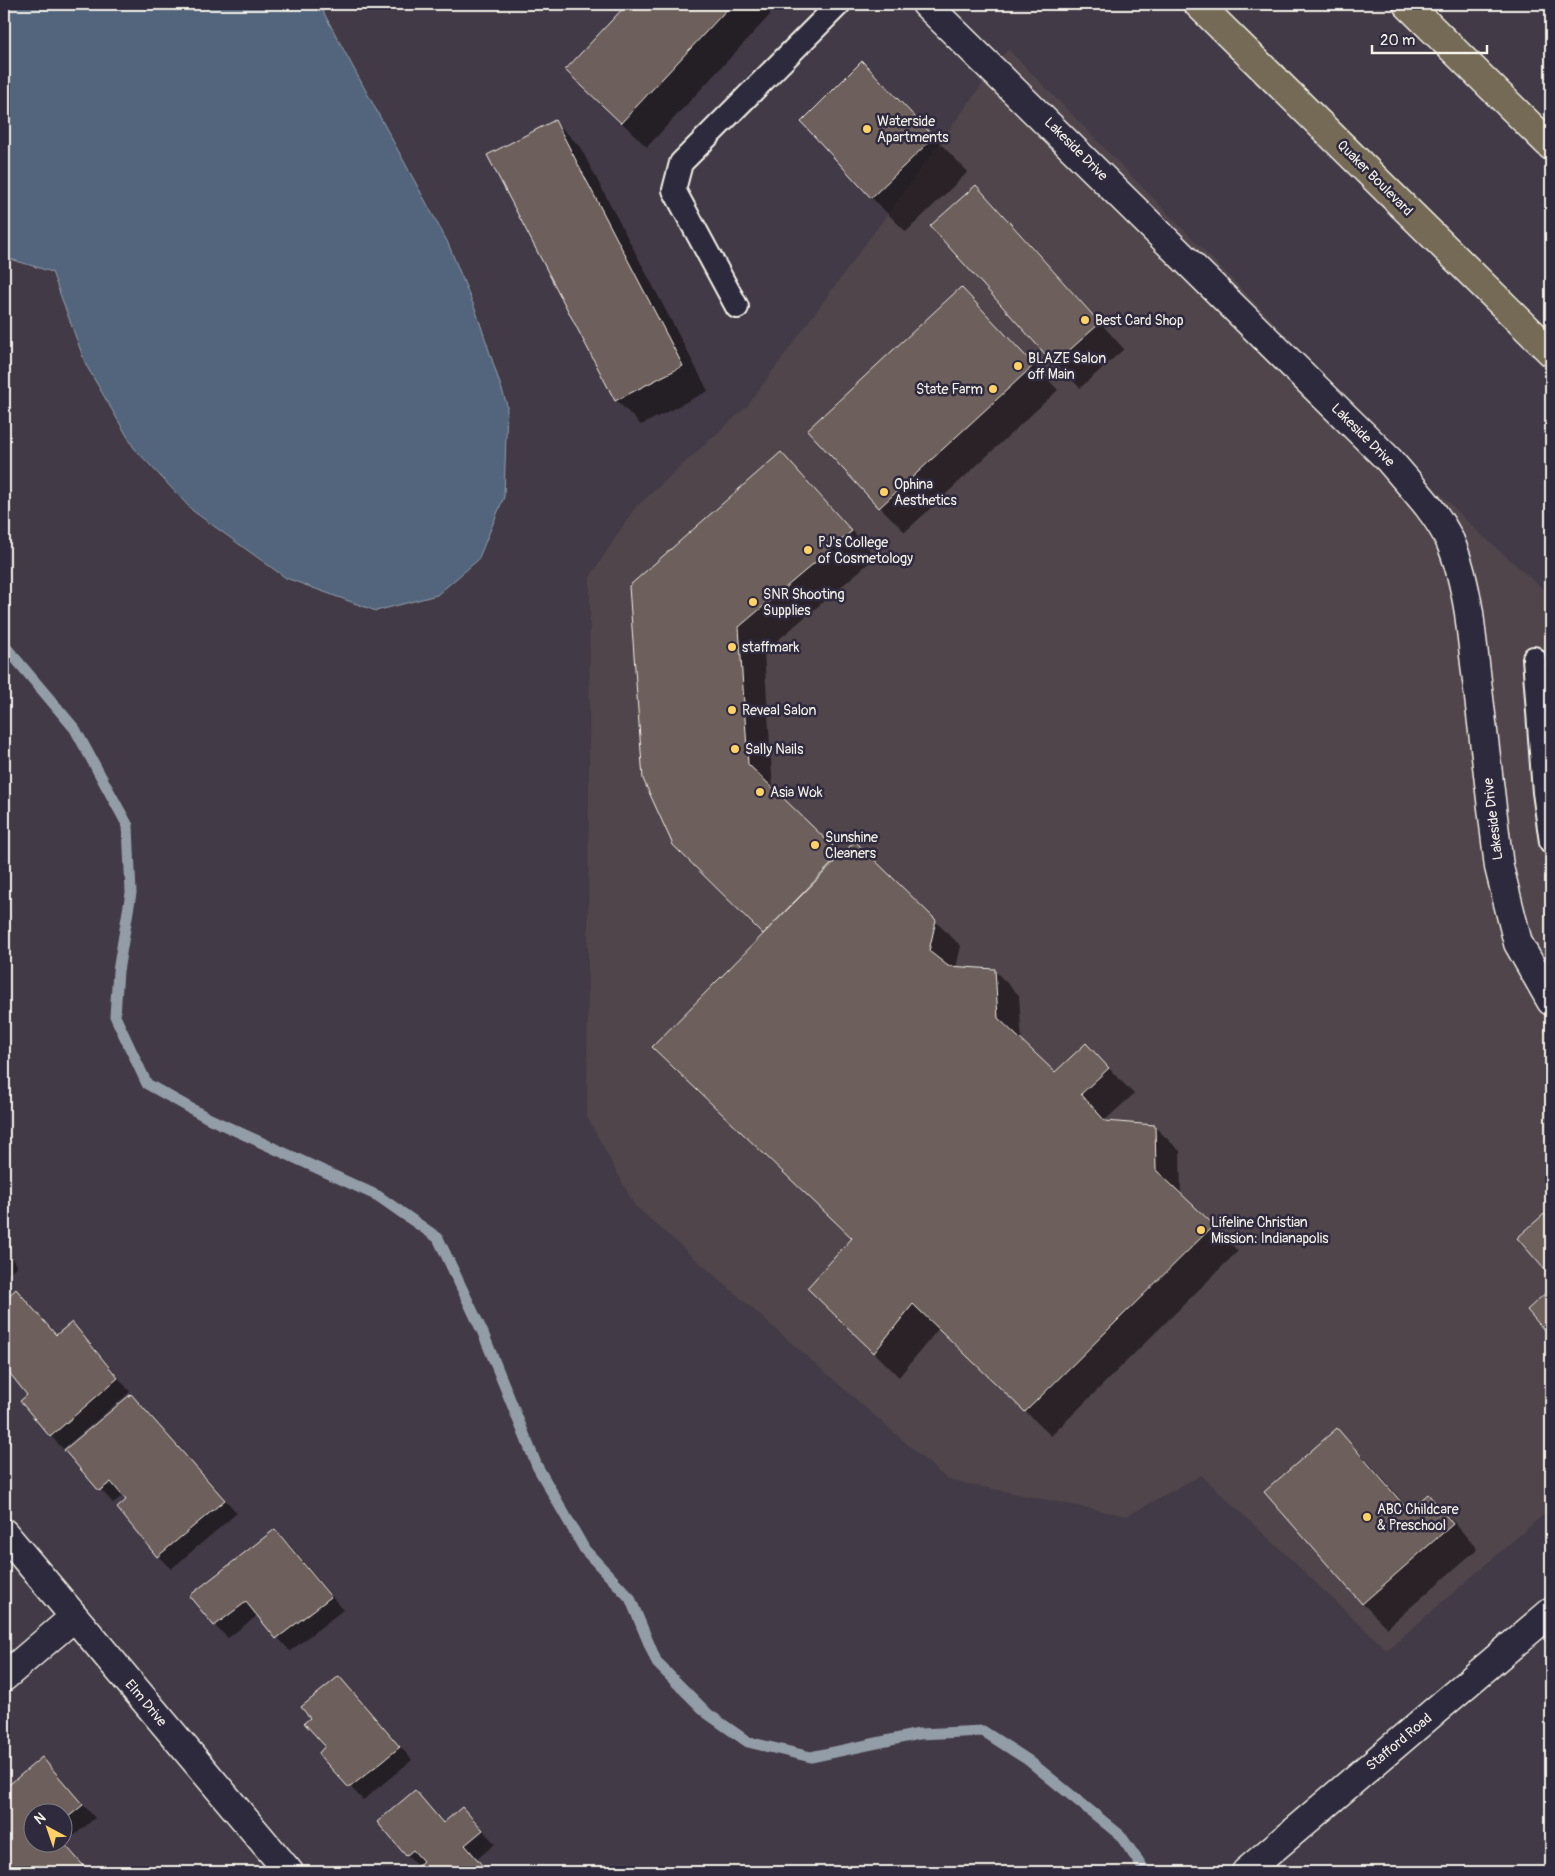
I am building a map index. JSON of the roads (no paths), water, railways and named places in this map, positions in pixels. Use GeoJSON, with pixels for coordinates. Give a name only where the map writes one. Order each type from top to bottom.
{"type":"FeatureCollection","features":[{"type":"Feature","properties":{"kind":"main road","name":"Quaker Boulevard"},"geometry":{"type":"LineString","coordinates":[[1198,4],[1551,352]]}},
{"type":"Feature","properties":{"kind":"main road"},"geometry":{"type":"LineString","coordinates":[[1407,4],[1551,146]]}},
{"type":"Feature","properties":{"kind":"street","name":"Lakeside Drive"},"geometry":{"type":"LineString","coordinates":[[926,4],[1390,460],[1437,519],[1450,541],[1465,588],[1499,867],[1518,943],[1551,1001]]}},
{"type":"Feature","properties":{"kind":"street","name":"Elm Drive"},"geometry":{"type":"LineString","coordinates":[[4,1533],[73,1618],[289,1872]]}},
{"type":"Feature","properties":{"kind":"street","name":"Stafford Road"},"geometry":{"type":"LineString","coordinates":[[1246,1872],[1551,1612]]}},
{"type":"Feature","properties":{"kind":"street"},"geometry":{"type":"LineString","coordinates":[[4,1677],[73,1618]]}},
{"type":"Feature","properties":{"kind":"lane"},"geometry":{"type":"LineString","coordinates":[[737,307],[674,190],[681,163],[839,4]]}},
{"type":"Feature","properties":{"kind":"lane"},"geometry":{"type":"LineString","coordinates":[[1534,658],[1544,792],[1551,842]]}},
{"type":"Feature","properties":{"kind":"water"},"geometry":{"type":"Polygon","coordinates":[[[4,4],[319,4],[447,241],[476,311],[507,405],[504,497],[478,560],[437,595],[376,611],[286,578],[193,511],[134,448],[86,365],[52,272],[4,257],[4,4]]]}},
{"type":"Feature","properties":{"kind":"waterway"},"geometry":{"type":"LineString","coordinates":[[4,645],[75,729],[128,826],[131,893],[118,971],[115,1016],[147,1084],[208,1118],[378,1196],[438,1238],[483,1333],[537,1466],[585,1550],[630,1598],[657,1663],[708,1714],[748,1742],[811,1757],[919,1734],[983,1731],[1028,1760],[1120,1835],[1146,1872]]}},
{"type":"Feature","properties":{"kind":"place","name":"Waterside Apartments"},"geometry":{"type":"Point","coordinates":[867,129]}},
{"type":"Feature","properties":{"kind":"place","name":"Best Card Shop"},"geometry":{"type":"Point","coordinates":[1085,320]}},
{"type":"Feature","properties":{"kind":"place","name":"BLAZE Salon off Main"},"geometry":{"type":"Point","coordinates":[1018,366]}},
{"type":"Feature","properties":{"kind":"place","name":"State Farm"},"geometry":{"type":"Point","coordinates":[993,389]}},
{"type":"Feature","properties":{"kind":"place","name":"Ophina Aesthetics"},"geometry":{"type":"Point","coordinates":[884,492]}},
{"type":"Feature","properties":{"kind":"place","name":"PJ's College of Cosmetology"},"geometry":{"type":"Point","coordinates":[808,550]}},
{"type":"Feature","properties":{"kind":"place","name":"SNR Shooting Supplies"},"geometry":{"type":"Point","coordinates":[753,602]}},
{"type":"Feature","properties":{"kind":"place","name":"staffmark"},"geometry":{"type":"Point","coordinates":[732,647]}},
{"type":"Feature","properties":{"kind":"place","name":"Reveal Salon"},"geometry":{"type":"Point","coordinates":[732,710]}},
{"type":"Feature","properties":{"kind":"place","name":"Sally Nails"},"geometry":{"type":"Point","coordinates":[735,749]}},
{"type":"Feature","properties":{"kind":"place","name":"Asia Wok"},"geometry":{"type":"Point","coordinates":[760,792]}},
{"type":"Feature","properties":{"kind":"place","name":"Sunshine Cleaners"},"geometry":{"type":"Point","coordinates":[815,845]}},
{"type":"Feature","properties":{"kind":"place","name":"Lifeline Christian Mission: Indianapolis"},"geometry":{"type":"Point","coordinates":[1201,1230]}},
{"type":"Feature","properties":{"kind":"place","name":"ABC Childcare & Preschool"},"geometry":{"type":"Point","coordinates":[1367,1517]}}]}
